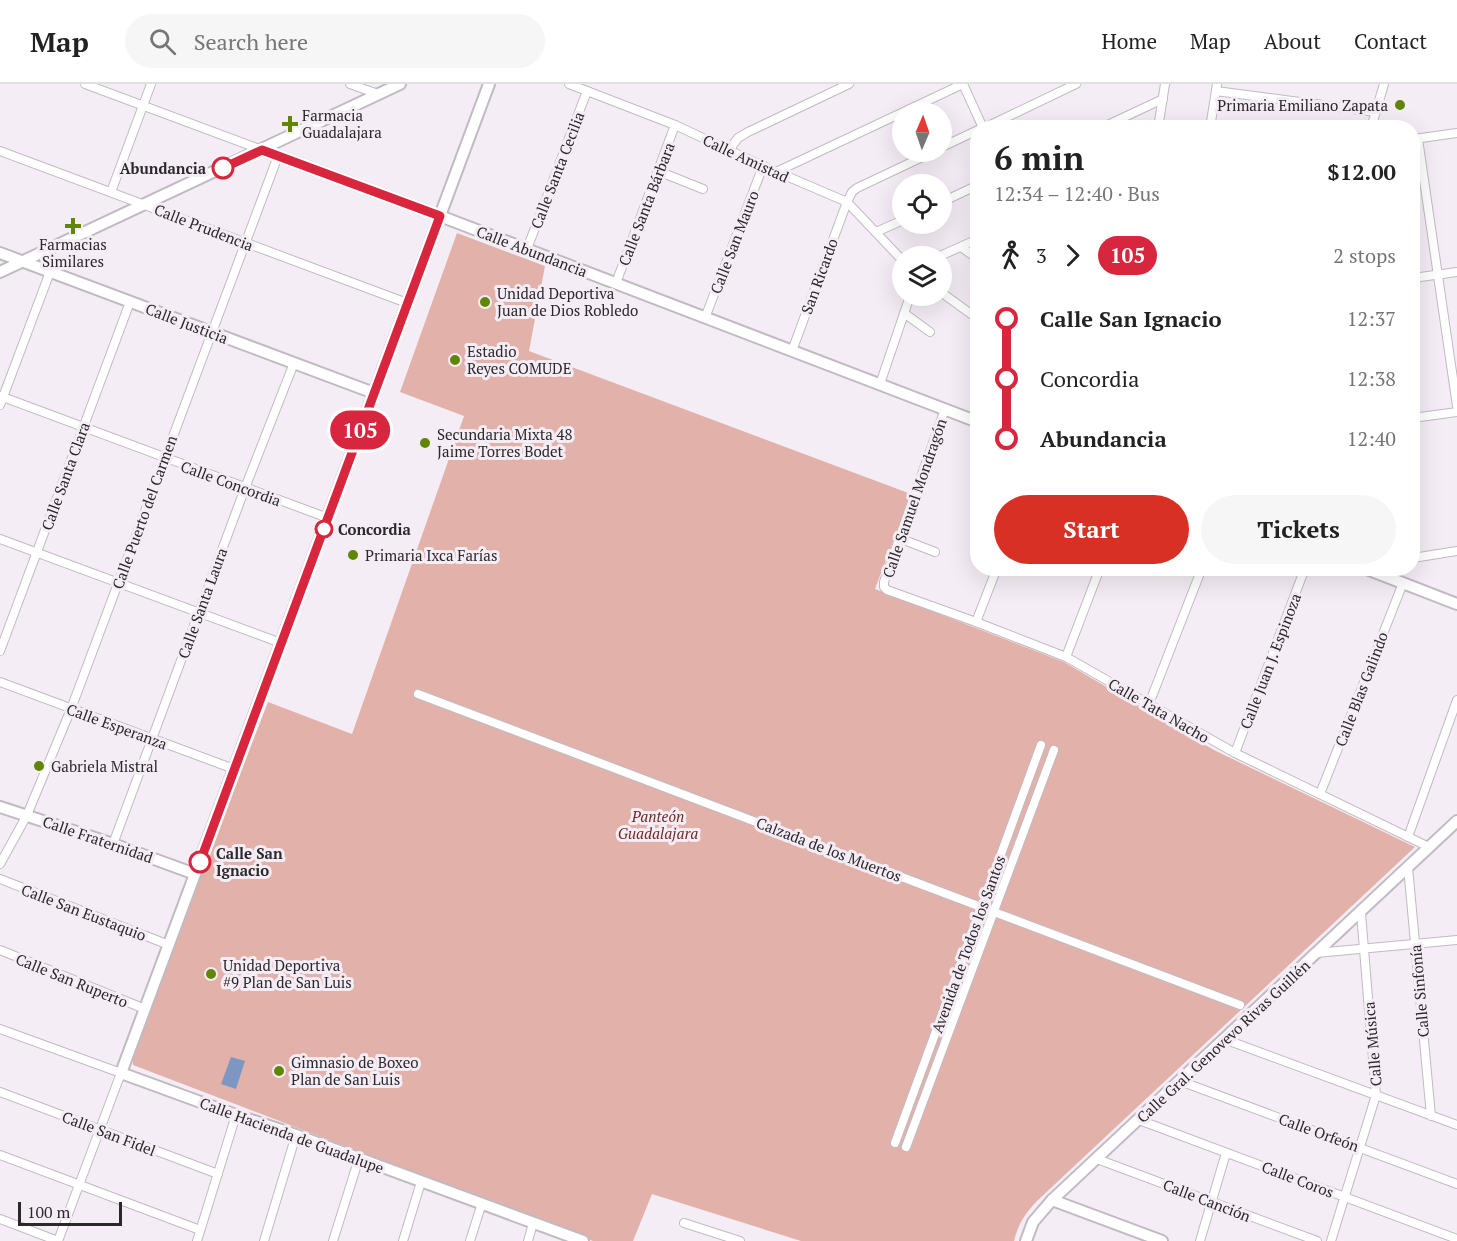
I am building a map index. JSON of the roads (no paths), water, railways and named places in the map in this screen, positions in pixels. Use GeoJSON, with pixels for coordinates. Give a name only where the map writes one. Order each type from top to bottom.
{"type":"FeatureCollection","features":[{"type":"Feature","properties":{"kind":"street","name":"Calle Abundancia"},"geometry":{"type":"LineString","coordinates":[[85,84],[440,216],[970,419]]}},
{"type":"Feature","properties":{"kind":"street"},"geometry":{"type":"LineString","coordinates":[[111,192],[151,84]]}},
{"type":"Feature","properties":{"kind":"street"},"geometry":{"type":"LineString","coordinates":[[350,84],[378,94]]}},
{"type":"Feature","properties":{"kind":"street"},"geometry":{"type":"LineString","coordinates":[[0,272],[400,84]]}},
{"type":"Feature","properties":{"kind":"street"},"geometry":{"type":"LineString","coordinates":[[0,1219],[58,1241],[489,84]]}},
{"type":"Feature","properties":{"kind":"street","name":"Calle Amistad"},"geometry":{"type":"LineString","coordinates":[[569,84],[675,125],[847,202],[892,249]]}},
{"type":"Feature","properties":{"kind":"street"},"geometry":{"type":"LineString","coordinates":[[729,150],[742,135],[849,84]]}},
{"type":"Feature","properties":{"kind":"street"},"geometry":{"type":"LineString","coordinates":[[776,172],[963,84],[979,120]]}},
{"type":"Feature","properties":{"kind":"street"},"geometry":{"type":"LineString","coordinates":[[1000,120],[1076,84]]}},
{"type":"Feature","properties":{"kind":"street"},"geometry":{"type":"LineString","coordinates":[[1159,120],[1165,84]]}},
{"type":"Feature","properties":{"kind":"street"},"geometry":{"type":"LineString","coordinates":[[1374,120],[1384,84]]}},
{"type":"Feature","properties":{"kind":"street"},"geometry":{"type":"LineString","coordinates":[[1211,120],[1216,87],[1376,112]]}},
{"type":"Feature","properties":{"kind":"street","name":"Calle Santa Cecilia"},"geometry":{"type":"LineString","coordinates":[[527,249],[587,91]]}},
{"type":"Feature","properties":{"kind":"street"},"geometry":{"type":"LineString","coordinates":[[1118,120],[1163,99]]}},
{"type":"Feature","properties":{"kind":"street","name":"Calle Santa Bárbara"},"geometry":{"type":"LineString","coordinates":[[616,284],[675,125]]}},
{"type":"Feature","properties":{"kind":"street"},"geometry":{"type":"LineString","coordinates":[[1420,138],[1457,133]]}},
{"type":"Feature","properties":{"kind":"street"},"geometry":{"type":"LineString","coordinates":[[952,142],[970,134]]}},
{"type":"Feature","properties":{"kind":"street","name":"Calle Prudencia"},"geometry":{"type":"LineString","coordinates":[[0,151],[408,303]]}},
{"type":"Feature","properties":{"kind":"street","name":"Calle Puerto del Carmen"},"geometry":{"type":"LineString","coordinates":[[0,864],[27,815],[71,709],[278,156]]}},
{"type":"Feature","properties":{"kind":"street"},"geometry":{"type":"LineString","coordinates":[[847,202],[857,188],[912,162]]}},
{"type":"Feature","properties":{"kind":"street"},"geometry":{"type":"LineString","coordinates":[[1420,164],[1457,406]]}},
{"type":"Feature","properties":{"kind":"street","name":"Calle San Mauro"},"geometry":{"type":"LineString","coordinates":[[705,318],[763,166]]}},
{"type":"Feature","properties":{"kind":"street"},"geometry":{"type":"LineString","coordinates":[[658,171],[703,189]]}},
{"type":"Feature","properties":{"kind":"street"},"geometry":{"type":"LineString","coordinates":[[952,197],[970,189]]}},
{"type":"Feature","properties":{"kind":"street","name":"San Ricardo"},"geometry":{"type":"LineString","coordinates":[[792,351],[847,202]]}},
{"type":"Feature","properties":{"kind":"street"},"geometry":{"type":"LineString","coordinates":[[876,232],[892,225]]}},
{"type":"Feature","properties":{"kind":"street"},"geometry":{"type":"LineString","coordinates":[[952,251],[970,243]]}},
{"type":"Feature","properties":{"kind":"street"},"geometry":{"type":"LineString","coordinates":[[961,247],[970,253]]}},
{"type":"Feature","properties":{"kind":"street","name":"Calle Justicia"},"geometry":{"type":"LineString","coordinates":[[0,253],[374,393]]}},
{"type":"Feature","properties":{"kind":"street"},"geometry":{"type":"LineString","coordinates":[[1,400],[50,272]]}},
{"type":"Feature","properties":{"kind":"street"},"geometry":{"type":"LineString","coordinates":[[1420,277],[1457,272]]}},
{"type":"Feature","properties":{"kind":"street"},"geometry":{"type":"LineString","coordinates":[[952,300],[970,313]]}},
{"type":"Feature","properties":{"kind":"street","name":"Calle Santa Clara"},"geometry":{"type":"LineString","coordinates":[[0,651],[130,302]]}},
{"type":"Feature","properties":{"kind":"street"},"geometry":{"type":"LineString","coordinates":[[880,384],[906,306]]}},
{"type":"Feature","properties":{"kind":"street"},"geometry":{"type":"LineString","coordinates":[[904,313],[930,332]]}},
{"type":"Feature","properties":{"kind":"street","name":"Calle Santa Laura"},"geometry":{"type":"LineString","coordinates":[[113,844],[198,612],[294,363]]}},
{"type":"Feature","properties":{"kind":"street","name":"Calle Concordia"},"geometry":{"type":"LineString","coordinates":[[1,400],[328,518]]}},
{"type":"Feature","properties":{"kind":"street","name":"Calle Samuel Mondragón"},"geometry":{"type":"LineString","coordinates":[[884,587],[945,409]]}},
{"type":"Feature","properties":{"kind":"street"},"geometry":{"type":"LineString","coordinates":[[1420,417],[1457,412]]}},
{"type":"Feature","properties":{"kind":"street"},"geometry":{"type":"LineString","coordinates":[[0,538],[281,643]]}},
{"type":"Feature","properties":{"kind":"street"},"geometry":{"type":"LineString","coordinates":[[899,538],[935,552]]}},
{"type":"Feature","properties":{"kind":"street"},"geometry":{"type":"LineString","coordinates":[[1420,557],[1457,551]]}},
{"type":"Feature","properties":{"kind":"street"},"geometry":{"type":"LineString","coordinates":[[976,622],[994,576]]}},
{"type":"Feature","properties":{"kind":"street"},"geometry":{"type":"LineString","coordinates":[[1066,657],[1097,576]]}},
{"type":"Feature","properties":{"kind":"street"},"geometry":{"type":"LineString","coordinates":[[1149,704],[1199,576]]}},
{"type":"Feature","properties":{"kind":"street","name":"Calle Juan J. Espinoza"},"geometry":{"type":"LineString","coordinates":[[1235,753],[1302,576]]}},
{"type":"Feature","properties":{"kind":"street"},"geometry":{"type":"LineString","coordinates":[[1389,576],[1457,604]]}},
{"type":"Feature","properties":{"kind":"street","name":"Calle Blas Galindo"},"geometry":{"type":"LineString","coordinates":[[1320,794],[1402,583]]}},
{"type":"Feature","properties":{"kind":"street","name":"Calle Tata Nacho"},"geometry":{"type":"LineString","coordinates":[[884,587],[1066,657],[1235,753],[1429,847]]}},
{"type":"Feature","properties":{"kind":"street","name":"Calle Esperanza"},"geometry":{"type":"LineString","coordinates":[[0,682],[234,769]]}},
{"type":"Feature","properties":{"kind":"street","name":"Calzada de los Muertos"},"geometry":{"type":"LineString","coordinates":[[418,694],[1240,1005]]}},
{"type":"Feature","properties":{"kind":"street"},"geometry":{"type":"LineString","coordinates":[[1408,837],[1457,700]]}},
{"type":"Feature","properties":{"kind":"street","name":"Avenida de Todos los Santos"},"geometry":{"type":"LineString","coordinates":[[895,1143],[1041,746]]}},
{"type":"Feature","properties":{"kind":"street","name":"Avenida de Todos los Santos"},"geometry":{"type":"LineString","coordinates":[[906,1147],[1054,750]]}},
{"type":"Feature","properties":{"kind":"street","name":"Calle Fraternidad"},"geometry":{"type":"LineString","coordinates":[[0,807],[195,874]]}},
{"type":"Feature","properties":{"kind":"street","name":"Calle Gral. Genovevo Rivas Guillén"},"geometry":{"type":"LineString","coordinates":[[1026,1241],[1033,1222],[1052,1200],[1457,822]]}},
{"type":"Feature","properties":{"kind":"street","name":"Calle Sinfonía"},"geometry":{"type":"LineString","coordinates":[[1408,867],[1431,1116]]}},
{"type":"Feature","properties":{"kind":"street","name":"Calle San Eustaquio"},"geometry":{"type":"LineString","coordinates":[[0,879],[169,945]]}},
{"type":"Feature","properties":{"kind":"street","name":"Calle Música"},"geometry":{"type":"LineString","coordinates":[[1331,1241],[1376,1095],[1360,913]]}},
{"type":"Feature","properties":{"kind":"street"},"geometry":{"type":"LineString","coordinates":[[1316,954],[1457,940]]}},
{"type":"Feature","properties":{"kind":"street","name":"Calle San Ruperto"},"geometry":{"type":"LineString","coordinates":[[0,950],[145,1009]]}},
{"type":"Feature","properties":{"kind":"street","name":"Calle Hacienda de Guadalupe"},"geometry":{"type":"LineString","coordinates":[[0,1029],[236,1115],[296,1134],[583,1241]]}},
{"type":"Feature","properties":{"kind":"street"},"geometry":{"type":"LineString","coordinates":[[1224,1039],[1457,1125]]}},
{"type":"Feature","properties":{"kind":"street","name":"Calle Orfeón"},"geometry":{"type":"LineString","coordinates":[[1180,1081],[1457,1184]]}},
{"type":"Feature","properties":{"kind":"street","name":"Calle San Fidel"},"geometry":{"type":"LineString","coordinates":[[0,1092],[218,1174]]}},
{"type":"Feature","properties":{"kind":"street"},"geometry":{"type":"LineString","coordinates":[[197,1241],[236,1115]]}},
{"type":"Feature","properties":{"kind":"street","name":"Calle Coros"},"geometry":{"type":"LineString","coordinates":[[1139,1119],[1457,1239]]}},
{"type":"Feature","properties":{"kind":"street"},"geometry":{"type":"LineString","coordinates":[[264,1241],[296,1134]]}},
{"type":"Feature","properties":{"kind":"street"},"geometry":{"type":"LineString","coordinates":[[1200,1241],[1226,1152]]}},
{"type":"Feature","properties":{"kind":"street"},"geometry":{"type":"LineString","coordinates":[[0,1155],[200,1230]]}},
{"type":"Feature","properties":{"kind":"street"},"geometry":{"type":"LineString","coordinates":[[333,1241],[358,1158]]}},
{"type":"Feature","properties":{"kind":"street","name":"Calle Canción"},"geometry":{"type":"LineString","coordinates":[[1097,1158],[1317,1241]]}},
{"type":"Feature","properties":{"kind":"street"},"geometry":{"type":"LineString","coordinates":[[403,1241],[421,1182]]}},
{"type":"Feature","properties":{"kind":"street"},"geometry":{"type":"LineString","coordinates":[[1052,1200],[1161,1241]]}},
{"type":"Feature","properties":{"kind":"street"},"geometry":{"type":"LineString","coordinates":[[470,1241],[482,1203]]}},
{"type":"Feature","properties":{"kind":"street"},"geometry":{"type":"LineString","coordinates":[[528,1241],[533,1223]]}},
{"type":"Feature","properties":{"kind":"street"},"geometry":{"type":"LineString","coordinates":[[684,1224],[740,1241]]}},
{"type":"Feature","properties":{"kind":"water"},"geometry":{"type":"Polygon","coordinates":[[[231,1057],[245,1061],[236,1089],[221,1084],[231,1057]]]}},
{"type":"Feature","properties":{"kind":"place","name":"Primaria Emiliano Zapata"},"geometry":{"type":"Point","coordinates":[1400,105]}},
{"type":"Feature","properties":{"kind":"place","name":"Farmacia Guadalajara"},"geometry":{"type":"Point","coordinates":[290,124]}},
{"type":"Feature","properties":{"kind":"place","name":"Abundancia"},"geometry":{"type":"Point","coordinates":[223,168]}},
{"type":"Feature","properties":{"kind":"place","name":"Farmacias Similares"},"geometry":{"type":"Point","coordinates":[73,226]}},
{"type":"Feature","properties":{"kind":"place","name":"Unidad Deportiva Juan de Dios Robledo"},"geometry":{"type":"Point","coordinates":[485,302]}},
{"type":"Feature","properties":{"kind":"place","name":"Estadio Reyes COMUDE"},"geometry":{"type":"Point","coordinates":[455,360]}},
{"type":"Feature","properties":{"kind":"place","name":"Secundaria Mixta 48 Jaime Torres Bodet"},"geometry":{"type":"Point","coordinates":[425,443]}},
{"type":"Feature","properties":{"kind":"place","name":"Concordia"},"geometry":{"type":"Point","coordinates":[324,529]}},
{"type":"Feature","properties":{"kind":"place","name":"Primaria Ixca Farías"},"geometry":{"type":"Point","coordinates":[353,555]}},
{"type":"Feature","properties":{"kind":"place","name":"Gabriela Mistral"},"geometry":{"type":"Point","coordinates":[39,766]}},
{"type":"Feature","properties":{"kind":"place","name":"Calle San Ignacio"},"geometry":{"type":"Point","coordinates":[200,862]}},
{"type":"Feature","properties":{"kind":"place","name":"Unidad Deportiva #9 Plan de San Luis"},"geometry":{"type":"Point","coordinates":[211,974]}},
{"type":"Feature","properties":{"kind":"place","name":"Gimnasio de Boxeo Plan de San Luis"},"geometry":{"type":"Point","coordinates":[279,1071]}},
{"type":"Feature","properties":{"kind":"park label","name":"Panteón Guadalajara"},"geometry":{"type":"Point","coordinates":[658,824]}}]}
